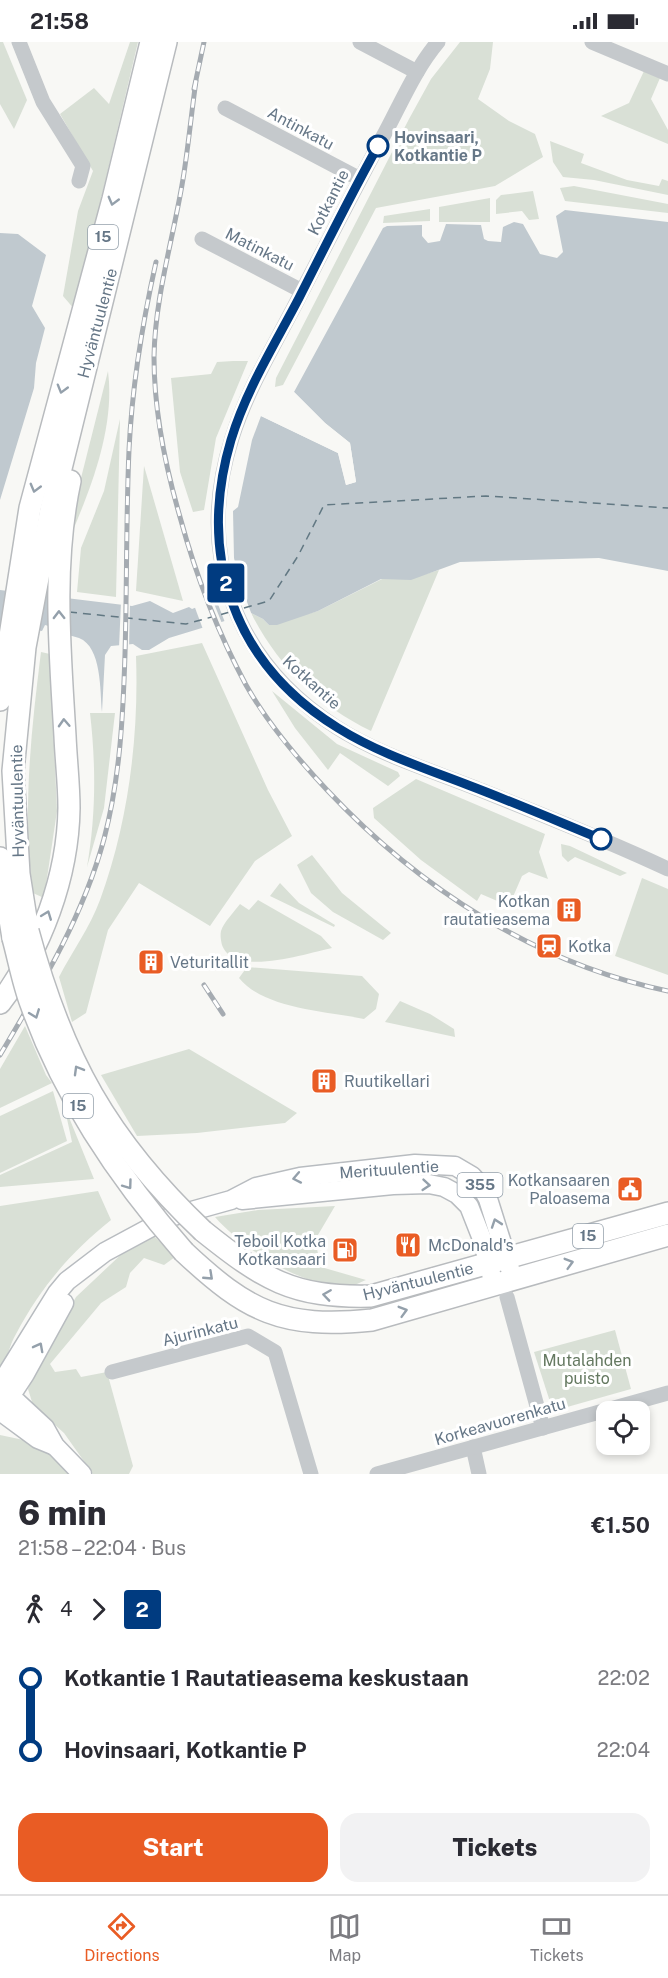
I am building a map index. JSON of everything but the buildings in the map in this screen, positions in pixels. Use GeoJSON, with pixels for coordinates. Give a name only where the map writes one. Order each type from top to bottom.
{"type":"FeatureCollection","features":[{"type":"Feature","properties":{"kind":"highway","name":"Hyväntuulentie"},"geometry":{"type":"LineString","coordinates":[[28,573],[30,508],[113,199],[151,42]]}},
{"type":"Feature","properties":{"kind":"highway","name":"Hyväntuulentie"},"geometry":{"type":"LineString","coordinates":[[0,700],[16,646],[28,573],[83,377],[166,42]]}},
{"type":"Feature","properties":{"kind":"highway"},"geometry":{"type":"LineString","coordinates":[[0,1003],[30,953],[48,916],[65,851],[69,808],[60,653],[59,578],[68,492],[80,436],[83,377]]}},
{"type":"Feature","properties":{"kind":"highway","name":"Hyväntuulentie"},"geometry":{"type":"LineString","coordinates":[[16,646],[13,771],[21,934],[30,1002],[65,1082],[105,1152],[131,1189],[184,1252],[219,1285],[237,1298],[269,1314],[304,1322],[372,1320],[505,1287]]}},
{"type":"Feature","properties":{"kind":"highway"},"geometry":{"type":"LineString","coordinates":[[0,667],[16,646]]}},
{"type":"Feature","properties":{"kind":"highway","name":"Hyväntuulentie"},"geometry":{"type":"LineString","coordinates":[[0,858],[21,934],[74,1063],[121,1140],[147,1174],[203,1231],[238,1259],[270,1279],[302,1291],[338,1297],[371,1296],[498,1261]]}},
{"type":"Feature","properties":{"kind":"highway","name":"15"},"geometry":{"type":"LineString","coordinates":[[498,1261],[668,1214]]}},
{"type":"Feature","properties":{"kind":"highway","name":"15"},"geometry":{"type":"LineString","coordinates":[[505,1287],[668,1235]]}},
{"type":"Feature","properties":{"kind":"main road","name":"Merituulentie"},"geometry":{"type":"LineString","coordinates":[[3,1398],[57,1293],[67,1281],[123,1240],[170,1217],[231,1200],[256,1187],[310,1176],[415,1164],[455,1166],[472,1176],[481,1186],[505,1287]]}},
{"type":"Feature","properties":{"kind":"main road"},"geometry":{"type":"LineString","coordinates":[[3,1398],[38,1439],[55,1446],[82,1474]]}},
{"type":"Feature","properties":{"kind":"street"},"geometry":{"type":"LineString","coordinates":[[18,42],[43,102],[83,166],[79,181]]}},
{"type":"Feature","properties":{"kind":"street"},"geometry":{"type":"LineString","coordinates":[[360,42],[417,72]]}},
{"type":"Feature","properties":{"kind":"street","name":"Kotkantie"},"geometry":{"type":"LineString","coordinates":[[438,42],[417,72],[360,179],[243,409],[220,486],[219,550],[227,587],[244,630],[266,664],[297,697],[336,727],[360,740],[668,869]]}},
{"type":"Feature","properties":{"kind":"street"},"geometry":{"type":"LineString","coordinates":[[592,42],[668,74]]}},
{"type":"Feature","properties":{"kind":"street","name":"Antinkatu"},"geometry":{"type":"LineString","coordinates":[[225,108],[360,179]]}},
{"type":"Feature","properties":{"kind":"street","name":"Matinkatu"},"geometry":{"type":"LineString","coordinates":[[202,239],[302,291]]}},
{"type":"Feature","properties":{"kind":"street"},"geometry":{"type":"LineString","coordinates":[[505,1287],[543,1428]]}},
{"type":"Feature","properties":{"kind":"street","name":"Ajurinkatu"},"geometry":{"type":"LineString","coordinates":[[112,1372],[248,1336],[275,1352],[311,1474]]}},
{"type":"Feature","properties":{"kind":"street","name":"Korkeavuorenkatu"},"geometry":{"type":"LineString","coordinates":[[377,1474],[668,1393]]}},
{"type":"Feature","properties":{"kind":"street"},"geometry":{"type":"LineString","coordinates":[[473,1447],[479,1474]]}},
{"type":"Feature","properties":{"kind":"green space"},"geometry":{"type":"Polygon","coordinates":[[[0,42],[3,42],[27,100],[14,129],[0,104],[0,42]]]}},
{"type":"Feature","properties":{"kind":"green space"},"geometry":{"type":"Polygon","coordinates":[[[130,42],[138,42],[75,310],[63,296],[78,211],[93,171],[60,114],[94,88],[109,104],[130,42]]]}},
{"type":"Feature","properties":{"kind":"green space"},"geometry":{"type":"Polygon","coordinates":[[[460,42],[493,42],[490,69],[478,99],[509,121],[535,134],[543,157],[495,186],[376,208],[283,385],[275,387],[276,378],[409,119],[431,79],[460,42]]]}},
{"type":"Feature","properties":{"kind":"green space"},"geometry":{"type":"Polygon","coordinates":[[[644,71],[660,78],[651,99],[668,130],[668,144],[601,116],[629,103],[644,71]]]}},
{"type":"Feature","properties":{"kind":"green space"},"geometry":{"type":"Polygon","coordinates":[[[550,141],[584,154],[581,163],[627,180],[659,186],[662,179],[668,181],[668,195],[594,180],[563,177],[553,162],[550,141]]]}},
{"type":"Feature","properties":{"kind":"green space"},"geometry":{"type":"Polygon","coordinates":[[[574,186],[668,204],[668,213],[565,201],[560,188],[574,186]]]}},
{"type":"Feature","properties":{"kind":"green space"},"geometry":{"type":"Polygon","coordinates":[[[533,191],[539,219],[529,220],[522,211],[496,214],[496,200],[501,195],[533,191]]]}},
{"type":"Feature","properties":{"kind":"green space"},"geometry":{"type":"Polygon","coordinates":[[[490,198],[490,222],[439,222],[439,207],[490,198]]]}},
{"type":"Feature","properties":{"kind":"green space"},"geometry":{"type":"Polygon","coordinates":[[[430,209],[430,221],[383,223],[384,216],[430,209]]]}},
{"type":"Feature","properties":{"kind":"green space"},"geometry":{"type":"Polygon","coordinates":[[[248,361],[216,438],[204,510],[193,512],[180,472],[171,378],[211,374],[217,362],[248,361]]]}},
{"type":"Feature","properties":{"kind":"green space"},"geometry":{"type":"Polygon","coordinates":[[[108,371],[108,413],[105,434],[94,476],[71,535],[80,482],[108,371]]]}},
{"type":"Feature","properties":{"kind":"green space"},"geometry":{"type":"Polygon","coordinates":[[[120,419],[116,597],[77,592],[81,548],[104,491],[120,419]]]}},
{"type":"Feature","properties":{"kind":"green space"},"geometry":{"type":"Polygon","coordinates":[[[144,466],[183,601],[136,591],[144,466]]]}},
{"type":"Feature","properties":{"kind":"green space"},"geometry":{"type":"Polygon","coordinates":[[[439,570],[371,731],[334,709],[301,682],[274,650],[251,613],[269,625],[318,611],[382,579],[416,577],[439,570]]]}},
{"type":"Feature","properties":{"kind":"green space"},"geometry":{"type":"Polygon","coordinates":[[[202,643],[268,790],[292,836],[255,861],[210,926],[139,883],[108,930],[86,1013],[72,1022],[59,977],[96,910],[118,841],[130,780],[136,718],[136,656],[202,643]]]}},
{"type":"Feature","properties":{"kind":"green space"},"geometry":{"type":"Polygon","coordinates":[[[41,652],[50,654],[57,811],[44,898],[33,893],[28,833],[31,742],[41,652]]]}},
{"type":"Feature","properties":{"kind":"green space"},"geometry":{"type":"Polygon","coordinates":[[[272,691],[337,744],[398,772],[400,776],[388,786],[340,753],[328,770],[295,728],[272,691]]]}},
{"type":"Feature","properties":{"kind":"green space"},"geometry":{"type":"Polygon","coordinates":[[[90,713],[115,713],[104,808],[87,867],[94,790],[90,713]]]}},
{"type":"Feature","properties":{"kind":"green space"},"geometry":{"type":"Polygon","coordinates":[[[416,779],[545,834],[539,852],[548,879],[529,872],[522,876],[509,906],[481,894],[477,901],[421,860],[374,818],[373,808],[416,779]]]}},
{"type":"Feature","properties":{"kind":"green space"},"geometry":{"type":"Polygon","coordinates":[[[561,844],[627,873],[620,876],[575,857],[568,862],[562,856],[561,844]]]}},
{"type":"Feature","properties":{"kind":"green space"},"geometry":{"type":"Polygon","coordinates":[[[312,855],[342,893],[391,933],[383,940],[333,912],[311,893],[297,865],[312,855]]]}},
{"type":"Feature","properties":{"kind":"green space"},"geometry":{"type":"Polygon","coordinates":[[[642,878],[668,889],[668,975],[615,956],[642,878]]]}},
{"type":"Feature","properties":{"kind":"green space"},"geometry":{"type":"Polygon","coordinates":[[[280,883],[299,903],[335,925],[334,927],[270,896],[280,883]]]}},
{"type":"Feature","properties":{"kind":"green space"},"geometry":{"type":"Polygon","coordinates":[[[258,900],[321,936],[332,948],[272,961],[255,962],[229,955],[222,945],[222,928],[240,904],[249,910],[258,900]]]}},
{"type":"Feature","properties":{"kind":"green space"},"geometry":{"type":"Polygon","coordinates":[[[247,967],[362,976],[379,994],[376,1009],[364,1019],[314,1011],[280,1002],[250,988],[239,978],[247,967]]]}},
{"type":"Feature","properties":{"kind":"green space"},"geometry":{"type":"Polygon","coordinates":[[[400,1001],[430,1014],[454,1029],[455,1037],[385,1022],[400,1001]]]}},
{"type":"Feature","properties":{"kind":"green space"},"geometry":{"type":"Polygon","coordinates":[[[25,1026],[46,1075],[52,1083],[0,1108],[0,1069],[25,1026]]]}},
{"type":"Feature","properties":{"kind":"green space"},"geometry":{"type":"Polygon","coordinates":[[[189,1049],[297,1113],[285,1123],[197,1133],[137,1136],[101,1075],[189,1049]]]}},
{"type":"Feature","properties":{"kind":"green space"},"geometry":{"type":"Polygon","coordinates":[[[53,1091],[67,1141],[0,1173],[0,1116],[53,1091]]]}},
{"type":"Feature","properties":{"kind":"green space"},"geometry":{"type":"Polygon","coordinates":[[[64,1105],[94,1179],[0,1187],[0,1175],[72,1142],[64,1105]]]}},
{"type":"Feature","properties":{"kind":"green space"},"geometry":{"type":"Polygon","coordinates":[[[98,1191],[111,1220],[82,1245],[46,1286],[16,1334],[0,1372],[0,1206],[98,1191]]]}},
{"type":"Feature","properties":{"kind":"green space"},"geometry":{"type":"Polygon","coordinates":[[[335,1206],[315,1240],[321,1267],[366,1280],[351,1286],[313,1281],[276,1265],[241,1242],[215,1217],[258,1210],[335,1206]]]}},
{"type":"Feature","properties":{"kind":"green space"},"geometry":{"type":"Polygon","coordinates":[[[153,1235],[175,1257],[164,1265],[144,1258],[130,1273],[126,1287],[101,1303],[50,1364],[55,1372],[76,1369],[81,1377],[107,1372],[133,1466],[129,1474],[93,1474],[64,1433],[33,1405],[28,1389],[34,1372],[76,1297],[128,1248],[153,1235]]]}},
{"type":"Feature","properties":{"kind":"green space","name":"Mutalahden puisto"},"geometry":{"type":"Polygon","coordinates":[[[615,1330],[631,1389],[553,1411],[534,1352],[615,1330]]]}},
{"type":"Feature","properties":{"kind":"green space"},"geometry":{"type":"Polygon","coordinates":[[[0,1435],[38,1443],[71,1474],[0,1474],[0,1435]]]}},
{"type":"Feature","properties":{"kind":"shaded area"},"geometry":{"type":"Polygon","coordinates":[[[565,210],[668,222],[668,571],[599,558],[460,562],[411,580],[381,579],[318,611],[277,625],[269,625],[251,613],[169,638],[149,650],[142,650],[133,644],[111,646],[105,655],[102,712],[96,660],[87,643],[76,637],[51,633],[52,627],[45,625],[42,631],[0,624],[0,590],[132,606],[150,601],[173,613],[189,607],[192,609],[241,589],[234,558],[233,511],[238,507],[252,440],[261,416],[338,453],[346,485],[356,482],[350,443],[325,423],[294,392],[383,228],[422,225],[422,236],[428,243],[440,241],[446,224],[481,225],[484,239],[501,242],[503,227],[514,222],[523,224],[540,254],[557,258],[563,252],[556,216],[565,210]]]}},
{"type":"Feature","properties":{"kind":"shaded area"},"geometry":{"type":"Polygon","coordinates":[[[0,233],[18,234],[46,255],[32,306],[45,328],[36,363],[34,388],[0,500],[0,233]]]}},
{"type":"Feature","properties":{"kind":"pier"},"geometry":{"type":"Polygon","coordinates":[[[294,392],[325,423],[350,443],[356,482],[346,485],[338,453],[261,416],[264,414],[340,451],[348,482],[352,480],[347,445],[292,394],[294,392]]]}},
{"type":"Feature","properties":{"kind":"pier"},"geometry":{"type":"Polygon","coordinates":[[[240,583],[253,618],[226,625],[214,594],[238,587],[237,584],[240,583]]]}},
{"type":"Feature","properties":{"kind":"pier"},"geometry":{"type":"Polygon","coordinates":[[[211,596],[223,626],[204,632],[194,605],[211,596]]]}},
{"type":"Feature","properties":{"kind":"pier"},"geometry":{"type":"Polygon","coordinates":[[[121,602],[130,603],[129,648],[119,648],[121,602]]]}},
{"type":"Feature","properties":{"kind":"ferry route"},"geometry":{"type":"LineString","coordinates":[[244,608],[269,601],[298,556],[324,505],[486,496],[668,508]]}},
{"type":"Feature","properties":{"kind":"ferry route"},"geometry":{"type":"LineString","coordinates":[[69,612],[186,624],[230,612]]}},
{"type":"Feature","properties":{"kind":"railway"},"geometry":{"type":"LineString","coordinates":[[194,89],[204,42]]}},
{"type":"Feature","properties":{"kind":"railway"},"geometry":{"type":"LineString","coordinates":[[196,81],[182,185],[157,313],[154,357],[156,398],[161,438],[170,478],[193,561],[208,603],[235,665],[264,713],[305,766],[363,826],[400,859],[482,917],[526,941],[572,962],[668,991]]}},
{"type":"Feature","properties":{"kind":"railway"},"geometry":{"type":"LineString","coordinates":[[0,1055],[60,950],[85,896],[104,839],[114,793],[123,701],[130,426],[138,356],[156,262]]}},
{"type":"Feature","properties":{"kind":"railway"},"geometry":{"type":"LineString","coordinates":[[204,985],[223,1014]]}},
{"type":"Feature","properties":{"kind":"bus line","name":"2"},"geometry":{"type":"LineString","coordinates":[[378,146],[259,374],[232,439],[220,486],[218,530],[221,567],[234,609],[256,651],[279,680],[316,713],[336,727],[409,762],[601,839]]}},
{"type":"Feature","properties":{"kind":"place","name":"Hovinsaari, Kotkantie P"},"geometry":{"type":"Point","coordinates":[378,146]}},
{"type":"Feature","properties":{"kind":"place","name":"Kotkan rautatieasema"},"geometry":{"type":"Point","coordinates":[569,910]}},
{"type":"Feature","properties":{"kind":"place","name":"Kotka"},"geometry":{"type":"Point","coordinates":[549,946]}},
{"type":"Feature","properties":{"kind":"place","name":"Veturitallit"},"geometry":{"type":"Point","coordinates":[151,962]}},
{"type":"Feature","properties":{"kind":"place","name":"Ruutikellari"},"geometry":{"type":"Point","coordinates":[324,1081]}},
{"type":"Feature","properties":{"kind":"place","name":"Kotkansaaren Paloasema"},"geometry":{"type":"Point","coordinates":[630,1189]}},
{"type":"Feature","properties":{"kind":"place","name":"McDonald's"},"geometry":{"type":"Point","coordinates":[408,1245]}},
{"type":"Feature","properties":{"kind":"place","name":"Teboil Kotka Kotkansaari"},"geometry":{"type":"Point","coordinates":[345,1250]}}]}
